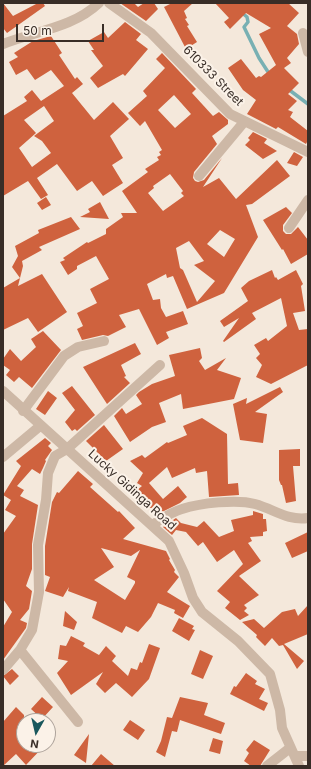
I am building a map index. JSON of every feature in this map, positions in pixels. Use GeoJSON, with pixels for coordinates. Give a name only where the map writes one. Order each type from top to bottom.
{"type":"FeatureCollection","features":[{"type":"Feature","properties":{"kind":"street"},"geometry":{"type":"LineString","coordinates":[[3,44],[62,26],[76,19],[99,3]]}},
{"type":"Feature","properties":{"kind":"street","name":"610333 Street"},"geometry":{"type":"LineString","coordinates":[[109,3],[151,33],[230,114],[308,152]]}},
{"type":"Feature","properties":{"kind":"street"},"geometry":{"type":"LineString","coordinates":[[303,34],[308,52]]}},
{"type":"Feature","properties":{"kind":"street"},"geometry":{"type":"LineString","coordinates":[[199,176],[244,122]]}},
{"type":"Feature","properties":{"kind":"street"},"geometry":{"type":"LineString","coordinates":[[289,228],[308,200]]}},
{"type":"Feature","properties":{"kind":"street"},"geometry":{"type":"LineString","coordinates":[[23,411],[64,356],[78,347],[104,341]]}},
{"type":"Feature","properties":{"kind":"street"},"geometry":{"type":"LineString","coordinates":[[3,670],[20,650],[32,630],[39,592],[38,545],[46,500],[48,473],[55,456],[67,449],[160,365]]}},
{"type":"Feature","properties":{"kind":"street","name":"Lucky Gidinga Road"},"geometry":{"type":"LineString","coordinates":[[3,392],[169,541],[184,573],[191,595],[202,612],[238,641],[270,674],[280,710],[282,728],[299,766]]}},
{"type":"Feature","properties":{"kind":"street"},"geometry":{"type":"LineString","coordinates":[[3,457],[40,426]]}},
{"type":"Feature","properties":{"kind":"street"},"geometry":{"type":"LineString","coordinates":[[152,525],[170,514],[182,509],[228,503],[256,504],[291,518],[308,518]]}},
{"type":"Feature","properties":{"kind":"street"},"geometry":{"type":"LineString","coordinates":[[20,650],[78,722]]}},
{"type":"Feature","properties":{"kind":"street"},"geometry":{"type":"LineString","coordinates":[[267,766],[293,752],[308,756]]}},
{"type":"Feature","properties":{"kind":"building"},"geometry":{"type":"Polygon","coordinates":[[[3,3],[13,16],[38,3],[43,3],[45,6],[7,33],[3,28],[3,3]]]}},
{"type":"Feature","properties":{"kind":"building"},"geometry":{"type":"Polygon","coordinates":[[[120,3],[134,3],[138,7],[144,3],[154,3],[158,9],[146,21],[120,3]]]}},
{"type":"Feature","properties":{"kind":"building"},"geometry":{"type":"Polygon","coordinates":[[[172,3],[193,3],[184,11],[187,18],[185,19],[189,25],[187,26],[197,42],[186,49],[164,7],[172,3]]]}},
{"type":"Feature","properties":{"kind":"building"},"geometry":{"type":"Polygon","coordinates":[[[215,3],[288,3],[299,13],[287,26],[297,34],[299,44],[287,58],[291,63],[284,68],[299,83],[288,94],[297,101],[288,110],[293,112],[290,117],[308,131],[308,140],[306,144],[278,127],[276,129],[247,114],[256,100],[243,90],[228,68],[241,59],[256,78],[259,76],[261,77],[276,65],[259,34],[271,28],[246,13],[230,29],[224,22],[229,18],[215,3]]]}},
{"type":"Feature","properties":{"kind":"building"},"geometry":{"type":"Polygon","coordinates":[[[125,22],[141,34],[136,40],[148,49],[125,76],[123,74],[98,88],[90,78],[103,66],[91,50],[94,50],[88,41],[104,32],[108,38],[125,22]]]}},
{"type":"Feature","properties":{"kind":"building"},"geometry":{"type":"Polygon","coordinates":[[[51,36],[62,53],[59,55],[75,79],[77,77],[83,84],[72,93],[94,120],[113,102],[129,119],[110,136],[123,158],[112,165],[123,183],[103,196],[92,181],[77,191],[57,164],[37,178],[48,195],[41,199],[28,181],[3,196],[3,116],[27,101],[24,97],[32,90],[41,101],[64,86],[51,70],[35,80],[27,69],[16,75],[9,62],[18,57],[14,53],[33,41],[51,36]],[[44,106],[24,120],[36,133],[19,148],[32,167],[51,153],[42,141],[34,136],[54,121],[44,106]]]}},
{"type":"Feature","properties":{"kind":"building"},"geometry":{"type":"Polygon","coordinates":[[[162,53],[196,89],[192,93],[213,116],[219,112],[228,120],[228,124],[212,136],[217,144],[194,172],[193,178],[195,181],[198,182],[204,180],[222,158],[203,187],[219,178],[236,199],[277,160],[290,176],[252,204],[246,205],[258,237],[224,293],[187,309],[173,276],[167,278],[166,274],[147,284],[153,300],[160,299],[161,308],[166,317],[183,311],[188,324],[166,332],[169,338],[157,345],[139,309],[119,315],[126,327],[108,336],[103,335],[82,340],[77,329],[83,326],[77,313],[97,303],[90,289],[109,279],[96,256],[77,266],[77,269],[68,275],[60,262],[65,260],[63,258],[87,242],[88,243],[106,234],[106,229],[123,217],[121,213],[137,213],[122,191],[148,172],[145,169],[159,160],[157,157],[161,155],[159,152],[162,150],[145,121],[140,126],[128,113],[147,96],[143,91],[165,68],[156,59],[162,53]],[[174,95],[158,110],[175,128],[191,114],[174,95]],[[170,174],[153,186],[154,188],[148,193],[163,211],[184,196],[181,193],[183,191],[170,174]],[[220,230],[207,244],[224,257],[235,239],[220,230]],[[189,241],[176,248],[180,268],[183,270],[197,302],[215,281],[194,265],[204,261],[189,241]]]}},
{"type":"Feature","properties":{"kind":"building"},"geometry":{"type":"Polygon","coordinates":[[[253,132],[267,139],[264,143],[277,151],[263,159],[245,145],[250,140],[248,138],[253,132]]]}},
{"type":"Feature","properties":{"kind":"building"},"geometry":{"type":"Polygon","coordinates":[[[294,152],[303,157],[297,166],[287,163],[294,152]]]}},
{"type":"Feature","properties":{"kind":"building"},"geometry":{"type":"Polygon","coordinates":[[[46,197],[51,205],[42,210],[37,203],[46,197]]]}},
{"type":"Feature","properties":{"kind":"building"},"geometry":{"type":"Polygon","coordinates":[[[100,202],[109,219],[80,217],[90,212],[88,209],[100,202]]]}},
{"type":"Feature","properties":{"kind":"building"},"geometry":{"type":"Polygon","coordinates":[[[286,207],[292,213],[283,225],[283,231],[286,234],[291,234],[298,227],[308,240],[308,254],[291,264],[283,249],[282,250],[263,220],[286,207]]]}},
{"type":"Feature","properties":{"kind":"building"},"geometry":{"type":"Polygon","coordinates":[[[71,217],[80,229],[39,247],[42,250],[22,261],[23,266],[20,278],[12,267],[18,256],[15,246],[39,233],[38,230],[71,217]]]}},
{"type":"Feature","properties":{"kind":"building"},"geometry":{"type":"Polygon","coordinates":[[[272,270],[275,278],[276,277],[278,280],[296,270],[303,284],[301,286],[305,311],[293,313],[299,330],[308,329],[308,365],[271,384],[256,377],[262,365],[256,358],[260,354],[254,345],[266,338],[268,341],[287,326],[281,298],[252,313],[256,319],[224,342],[223,341],[239,318],[224,327],[220,321],[248,301],[241,288],[249,281],[272,270]]]}},
{"type":"Feature","properties":{"kind":"building"},"geometry":{"type":"Polygon","coordinates":[[[42,274],[67,312],[38,332],[28,318],[3,330],[3,288],[20,278],[18,286],[42,274]]]}},
{"type":"Feature","properties":{"kind":"building"},"geometry":{"type":"Polygon","coordinates":[[[43,331],[61,350],[32,388],[19,377],[14,382],[6,375],[10,370],[3,365],[3,359],[10,349],[21,361],[36,347],[31,339],[43,331]]]}},
{"type":"Feature","properties":{"kind":"building"},"geometry":{"type":"Polygon","coordinates":[[[135,343],[141,354],[121,365],[126,376],[124,377],[130,383],[107,404],[83,367],[135,343]]]}},
{"type":"Feature","properties":{"kind":"building"},"geometry":{"type":"Polygon","coordinates":[[[200,348],[202,358],[199,361],[205,370],[226,358],[217,370],[241,378],[234,399],[183,409],[181,394],[159,403],[166,422],[152,427],[130,442],[114,416],[122,408],[126,414],[142,404],[136,395],[139,392],[152,384],[175,376],[169,355],[200,348]]]}},
{"type":"Feature","properties":{"kind":"building"},"geometry":{"type":"Polygon","coordinates":[[[72,386],[95,415],[77,431],[75,429],[72,431],[65,422],[75,410],[62,393],[72,386]]]}},
{"type":"Feature","properties":{"kind":"building"},"geometry":{"type":"Polygon","coordinates":[[[280,387],[283,392],[255,412],[267,414],[263,443],[240,440],[233,404],[247,398],[246,404],[280,387]]]}},
{"type":"Feature","properties":{"kind":"building"},"geometry":{"type":"Polygon","coordinates":[[[48,391],[57,398],[45,415],[36,409],[48,391]]]}},
{"type":"Feature","properties":{"kind":"building"},"geometry":{"type":"Polygon","coordinates":[[[202,418],[227,434],[228,484],[238,483],[239,495],[209,497],[207,471],[196,473],[195,468],[172,478],[167,467],[149,483],[163,499],[178,486],[187,497],[180,503],[158,514],[154,508],[143,508],[146,499],[137,490],[142,486],[137,483],[143,473],[130,461],[142,455],[145,458],[167,442],[168,443],[187,435],[183,426],[202,418]]]}},
{"type":"Feature","properties":{"kind":"building"},"geometry":{"type":"Polygon","coordinates":[[[104,425],[123,449],[106,461],[86,441],[104,425]]]}},
{"type":"Feature","properties":{"kind":"building"},"geometry":{"type":"Polygon","coordinates":[[[45,438],[51,443],[48,446],[52,450],[45,460],[46,461],[40,474],[32,469],[17,486],[24,490],[20,496],[38,505],[32,544],[32,569],[26,586],[32,591],[29,609],[20,620],[27,623],[26,628],[3,660],[3,627],[12,612],[3,599],[3,534],[16,516],[5,510],[11,500],[3,495],[21,466],[16,461],[45,438]]]}},
{"type":"Feature","properties":{"kind":"building"},"geometry":{"type":"Polygon","coordinates":[[[300,449],[300,466],[293,466],[296,501],[286,503],[282,485],[279,480],[279,450],[300,449]]]}},
{"type":"Feature","properties":{"kind":"building"},"geometry":{"type":"Polygon","coordinates":[[[78,471],[93,484],[90,487],[118,512],[119,511],[135,528],[123,539],[166,551],[175,570],[174,572],[179,577],[167,592],[190,606],[183,618],[174,613],[175,610],[158,603],[151,617],[138,632],[126,626],[122,633],[92,618],[97,602],[68,591],[69,587],[63,597],[45,591],[50,577],[45,575],[45,546],[52,502],[57,492],[59,493],[78,471]],[[101,548],[114,567],[94,580],[125,600],[135,583],[135,581],[127,577],[140,550],[131,556],[101,548]]]}},
{"type":"Feature","properties":{"kind":"building"},"geometry":{"type":"Polygon","coordinates":[[[253,511],[263,514],[263,519],[266,519],[267,531],[263,532],[263,536],[250,537],[252,541],[248,543],[261,561],[239,576],[259,595],[244,605],[247,608],[244,611],[249,615],[240,620],[225,608],[230,602],[217,591],[243,564],[234,550],[217,562],[203,542],[198,546],[186,532],[176,530],[172,535],[163,527],[176,518],[181,523],[197,527],[204,521],[219,537],[234,531],[231,520],[253,515],[253,511]]]}},
{"type":"Feature","properties":{"kind":"building"},"geometry":{"type":"Polygon","coordinates":[[[308,532],[308,551],[292,558],[285,543],[308,532]]]}},
{"type":"Feature","properties":{"kind":"building"},"geometry":{"type":"Polygon","coordinates":[[[308,605],[308,634],[284,644],[304,661],[297,669],[283,645],[279,646],[272,638],[265,646],[256,637],[257,635],[242,622],[254,619],[264,628],[282,612],[295,609],[298,616],[308,605]]]}},
{"type":"Feature","properties":{"kind":"building"},"geometry":{"type":"Polygon","coordinates":[[[65,611],[77,622],[74,630],[63,626],[65,611]]]}},
{"type":"Feature","properties":{"kind":"building"},"geometry":{"type":"Polygon","coordinates":[[[179,618],[194,626],[192,629],[195,630],[189,641],[172,631],[179,618]]]}},
{"type":"Feature","properties":{"kind":"building"},"geometry":{"type":"Polygon","coordinates":[[[71,636],[85,643],[83,646],[99,655],[106,646],[116,656],[112,661],[128,676],[131,668],[137,670],[140,662],[142,663],[149,644],[160,648],[149,679],[132,697],[116,683],[105,693],[96,684],[103,672],[71,695],[57,673],[68,661],[58,659],[60,645],[66,646],[71,636]]]}},
{"type":"Feature","properties":{"kind":"building"},"geometry":{"type":"Polygon","coordinates":[[[200,650],[213,656],[203,679],[191,674],[200,650]]]}},
{"type":"Feature","properties":{"kind":"building"},"geometry":{"type":"Polygon","coordinates":[[[12,669],[19,676],[10,685],[3,676],[12,669]]]}},
{"type":"Feature","properties":{"kind":"building"},"geometry":{"type":"Polygon","coordinates":[[[246,673],[257,681],[255,684],[265,689],[259,699],[268,703],[264,711],[230,694],[234,686],[236,687],[246,673]]]}},
{"type":"Feature","properties":{"kind":"building"},"geometry":{"type":"Polygon","coordinates":[[[42,697],[53,707],[48,713],[35,713],[31,709],[42,697]]]}},
{"type":"Feature","properties":{"kind":"building"},"geometry":{"type":"Polygon","coordinates":[[[180,697],[208,703],[204,715],[225,723],[221,734],[180,720],[177,732],[172,731],[165,757],[156,752],[161,741],[167,717],[172,718],[180,697]]]}},
{"type":"Feature","properties":{"kind":"building"},"geometry":{"type":"Polygon","coordinates":[[[16,707],[22,713],[16,713],[16,753],[37,753],[26,765],[16,754],[3,766],[3,722],[16,707]]]}},
{"type":"Feature","properties":{"kind":"building"},"geometry":{"type":"Polygon","coordinates":[[[130,720],[145,730],[138,740],[123,730],[130,720]]]}},
{"type":"Feature","properties":{"kind":"building"},"geometry":{"type":"Polygon","coordinates":[[[89,734],[86,763],[74,755],[89,734]]]}},
{"type":"Feature","properties":{"kind":"building"},"geometry":{"type":"Polygon","coordinates":[[[213,738],[223,741],[220,754],[209,751],[213,738]]]}},
{"type":"Feature","properties":{"kind":"building"},"geometry":{"type":"Polygon","coordinates":[[[254,740],[270,750],[260,766],[251,766],[244,761],[249,753],[246,750],[254,740]]]}},
{"type":"Feature","properties":{"kind":"building"},"geometry":{"type":"Polygon","coordinates":[[[101,754],[115,766],[91,766],[101,754]]]}},
{"type":"Feature","properties":{"kind":"waterway"},"geometry":{"type":"LineString","coordinates":[[241,12],[247,17],[248,22],[244,27],[259,58],[270,75]]}},
{"type":"Feature","properties":{"kind":"waterway"},"geometry":{"type":"LineString","coordinates":[[288,89],[308,104]]}}]}
